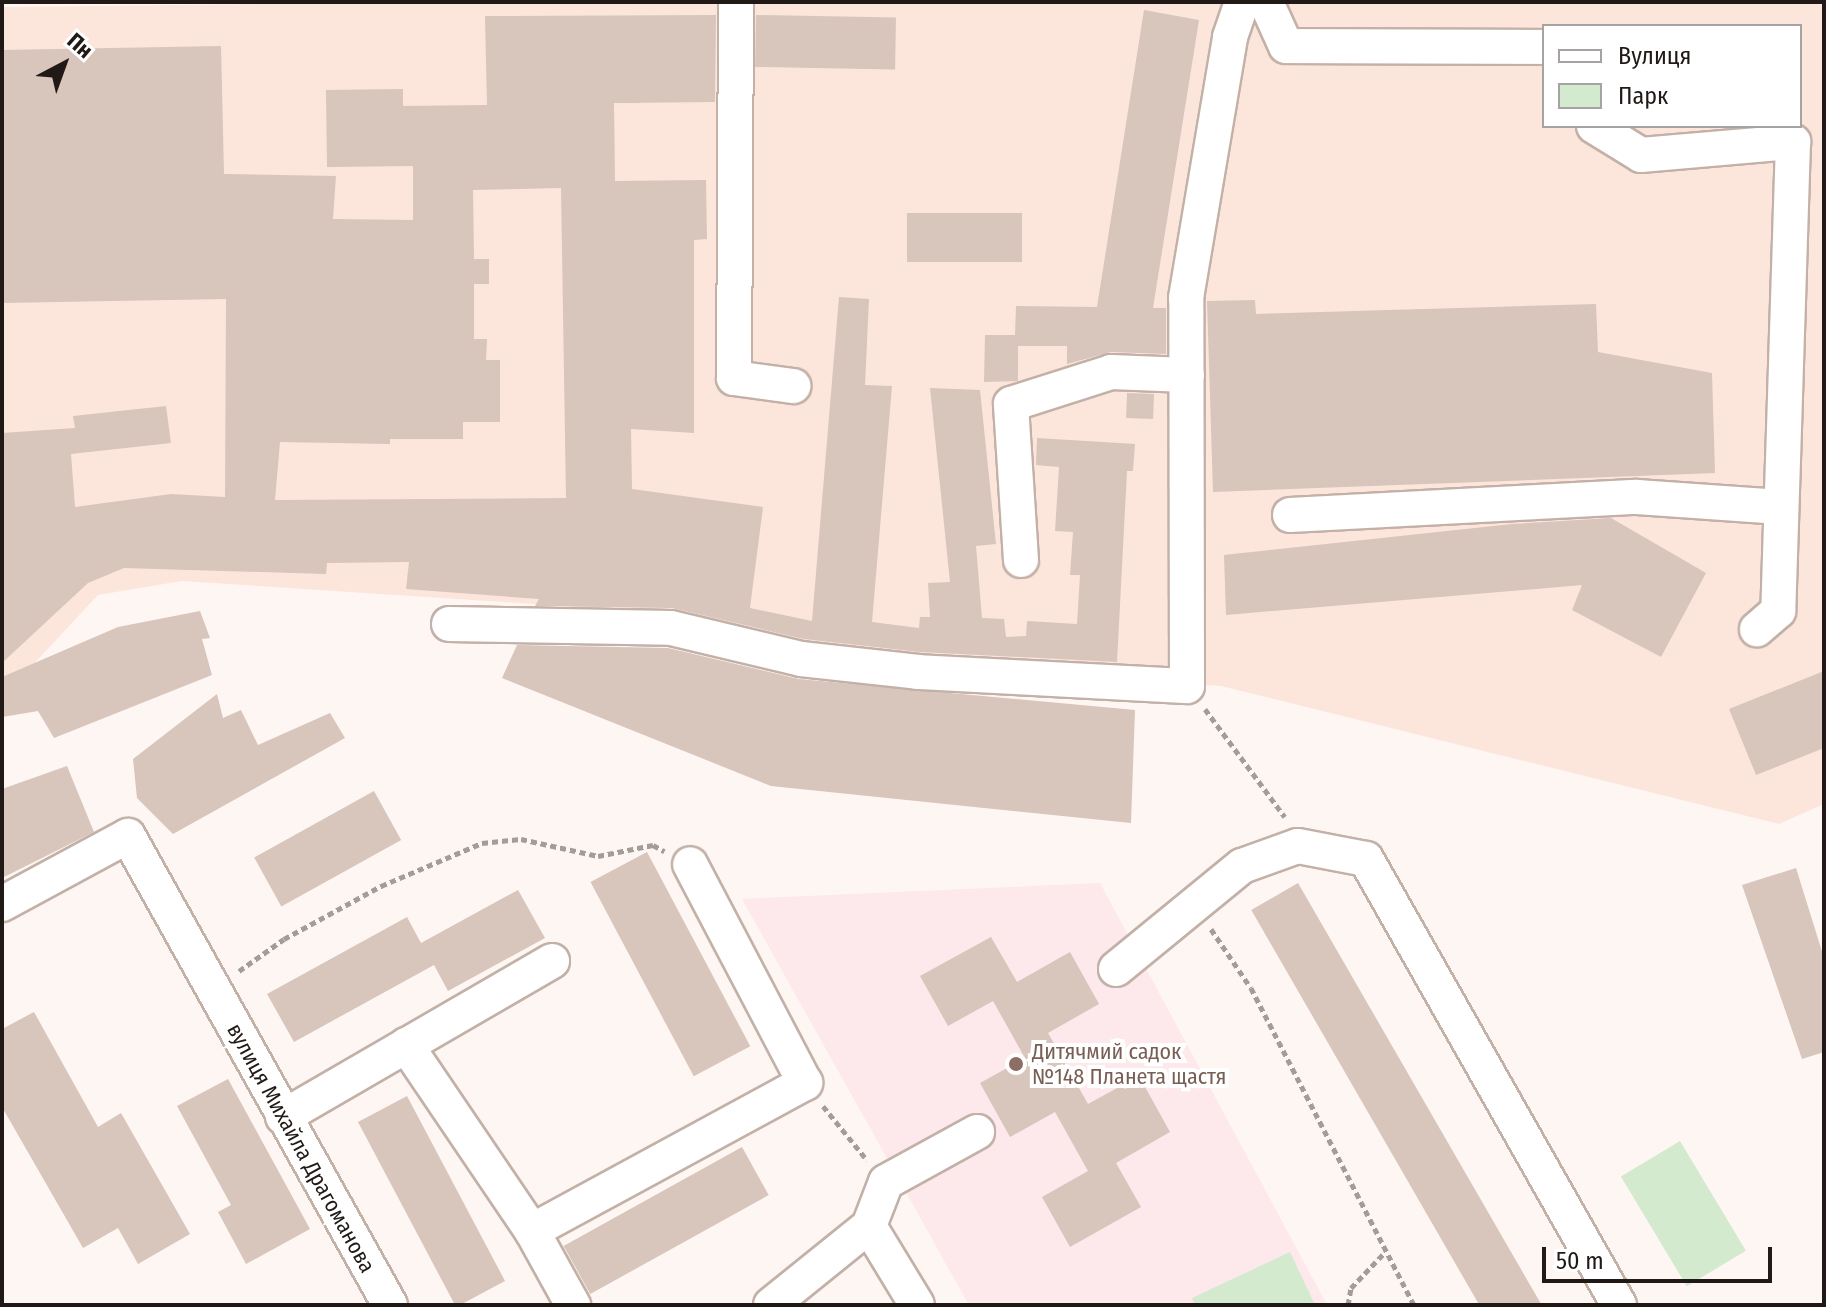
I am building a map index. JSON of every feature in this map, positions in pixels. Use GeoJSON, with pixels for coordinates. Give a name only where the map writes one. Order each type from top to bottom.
{"type":"FeatureCollection","features":[{"type":"Feature","properties":{"kind":"street"},"geometry":{"type":"LineString","coordinates":[[736,2],[734,378],[793,386]]}},
{"type":"Feature","properties":{"kind":"street"},"geometry":{"type":"LineString","coordinates":[[449,624],[671,628],[815,661],[918,672],[1187,686],[1186,298],[1230,37],[1242,2]]}},
{"type":"Feature","properties":{"kind":"street"},"geometry":{"type":"LineString","coordinates":[[1266,2],[1286,46],[1542,47]]}},
{"type":"Feature","properties":{"kind":"street"},"geometry":{"type":"LineString","coordinates":[[1597,128],[1641,155],[1793,142],[1778,611],[1757,629]]}},
{"type":"Feature","properties":{"kind":"street"},"geometry":{"type":"LineString","coordinates":[[1021,560],[1011,404],[1111,372],[1187,375]]}},
{"type":"Feature","properties":{"kind":"street"},"geometry":{"type":"LineString","coordinates":[[1290,515],[1637,497],[1781,507]]}},
{"type":"Feature","properties":{"kind":"street","name":"вулиця Михайла Драгоманова"},"geometry":{"type":"LineString","coordinates":[[2,904],[128,836],[390,1305]]}},
{"type":"Feature","properties":{"kind":"street"},"geometry":{"type":"LineString","coordinates":[[1116,969],[1242,866],[1298,846],[1366,859],[1619,1305]]}},
{"type":"Feature","properties":{"kind":"street"},"geometry":{"type":"LineString","coordinates":[[532,1231],[805,1083],[690,864]]}},
{"type":"Feature","properties":{"kind":"street"},"geometry":{"type":"LineString","coordinates":[[283,1117],[552,961]]}},
{"type":"Feature","properties":{"kind":"street"},"geometry":{"type":"LineString","coordinates":[[406,1045],[532,1231],[573,1305]]}},
{"type":"Feature","properties":{"kind":"street"},"geometry":{"type":"LineString","coordinates":[[771,1305],[869,1226],[886,1182],[977,1132]]}},
{"type":"Feature","properties":{"kind":"street"},"geometry":{"type":"LineString","coordinates":[[869,1226],[917,1305]]}},
{"type":"Feature","properties":{"kind":"path"},"geometry":{"type":"LineString","coordinates":[[1187,686],[1290,824]]}},
{"type":"Feature","properties":{"kind":"path"},"geometry":{"type":"LineString","coordinates":[[212,990],[284,939],[381,886],[482,843],[521,839],[598,856],[653,845],[690,864]]}},
{"type":"Feature","properties":{"kind":"path"},"geometry":{"type":"LineString","coordinates":[[1195,905],[1251,988],[1414,1305]]}},
{"type":"Feature","properties":{"kind":"path"},"geometry":{"type":"LineString","coordinates":[[805,1083],[886,1182]]}},
{"type":"Feature","properties":{"kind":"path"},"geometry":{"type":"LineString","coordinates":[[1348,1305],[1351,1288],[1385,1252]]}},
{"type":"Feature","properties":{"kind":"shaded area"},"geometry":{"type":"Polygon","coordinates":[[[424,2],[1824,2],[1824,804],[1779,824],[1221,686],[848,662],[671,628],[627,610],[182,581],[98,595],[2,698],[2,7],[424,2]]]}},
{"type":"Feature","properties":{"kind":"shaded area","name":"Дитячмий садок №148 Планета щастя"},"geometry":{"type":"Polygon","coordinates":[[[1100,883],[1327,1305],[969,1305],[742,899],[1100,883]]]}},
{"type":"Feature","properties":{"kind":"green space"},"geometry":{"type":"Polygon","coordinates":[[[1680,1141],[1746,1251],[1687,1286],[1621,1177],[1680,1141]]]}},
{"type":"Feature","properties":{"kind":"green space"},"geometry":{"type":"Polygon","coordinates":[[[1290,1252],[1315,1305],[1195,1305],[1192,1298],[1290,1252]]]}},
{"type":"Feature","properties":{"kind":"building"},"geometry":{"type":"Polygon","coordinates":[[[1144,10],[1199,20],[1153,308],[1166,308],[1166,354],[1111,352],[1067,364],[1067,346],[1018,346],[1018,381],[984,382],[985,335],[1015,335],[1016,306],[1097,307],[1144,10]]]}},
{"type":"Feature","properties":{"kind":"building"},"geometry":{"type":"Polygon","coordinates":[[[716,15],[715,102],[614,103],[615,181],[706,180],[707,239],[694,240],[694,433],[631,429],[632,489],[763,507],[750,608],[812,621],[839,297],[869,299],[865,385],[892,386],[872,622],[919,628],[920,617],[930,617],[928,583],[950,582],[930,388],[980,390],[996,544],[976,546],[982,618],[1004,619],[1006,637],[1026,636],[1027,621],[1077,624],[1080,575],[1070,575],[1073,532],[1055,531],[1059,467],[1036,465],[1037,438],[1135,444],[1133,471],[1127,471],[1117,662],[920,652],[804,639],[672,608],[535,606],[539,599],[406,589],[409,562],[327,563],[326,574],[124,568],[88,583],[2,663],[2,433],[75,428],[73,416],[166,406],[171,443],[71,454],[75,507],[171,494],[225,497],[226,299],[2,303],[2,50],[221,46],[224,174],[336,176],[333,219],[413,220],[413,166],[327,167],[326,90],[403,89],[403,106],[487,105],[485,16],[716,15]],[[561,188],[473,190],[474,259],[489,259],[489,284],[474,284],[474,339],[487,339],[486,360],[500,360],[500,422],[463,422],[463,439],[390,439],[390,444],[280,442],[275,500],[566,498],[561,188]]]}},
{"type":"Feature","properties":{"kind":"building"},"geometry":{"type":"Polygon","coordinates":[[[756,15],[896,17],[895,69],[755,67],[756,15]]]}},
{"type":"Feature","properties":{"kind":"building"},"geometry":{"type":"Polygon","coordinates":[[[907,213],[1022,213],[1022,262],[907,262],[907,213]]]}},
{"type":"Feature","properties":{"kind":"building"},"geometry":{"type":"Polygon","coordinates":[[[1255,300],[1256,314],[1596,304],[1598,352],[1712,373],[1715,473],[1213,492],[1207,301],[1255,300]]]}},
{"type":"Feature","properties":{"kind":"building"},"geometry":{"type":"Polygon","coordinates":[[[1127,393],[1154,394],[1153,419],[1126,418],[1127,393]]]}},
{"type":"Feature","properties":{"kind":"building"},"geometry":{"type":"Polygon","coordinates":[[[1611,518],[1706,573],[1661,657],[1572,610],[1582,585],[1226,615],[1224,555],[1512,524],[1611,518]]]}},
{"type":"Feature","properties":{"kind":"building"},"geometry":{"type":"Polygon","coordinates":[[[200,611],[210,638],[202,639],[212,675],[54,738],[38,711],[2,717],[2,677],[118,627],[200,611]]]}},
{"type":"Feature","properties":{"kind":"building"},"geometry":{"type":"Polygon","coordinates":[[[517,645],[668,648],[799,679],[1135,710],[1131,823],[771,786],[502,678],[517,645]]]}},
{"type":"Feature","properties":{"kind":"building"},"geometry":{"type":"Polygon","coordinates":[[[1824,671],[1824,748],[1756,775],[1729,709],[1824,671]]]}},
{"type":"Feature","properties":{"kind":"building"},"geometry":{"type":"Polygon","coordinates":[[[217,694],[223,718],[241,710],[258,745],[330,713],[345,738],[173,834],[137,798],[133,759],[217,694]]]}},
{"type":"Feature","properties":{"kind":"building"},"geometry":{"type":"Polygon","coordinates":[[[67,766],[94,832],[2,878],[2,789],[67,766]]]}},
{"type":"Feature","properties":{"kind":"building"},"geometry":{"type":"Polygon","coordinates":[[[374,791],[401,840],[281,906],[254,857],[374,791]]]}},
{"type":"Feature","properties":{"kind":"building"},"geometry":{"type":"Polygon","coordinates":[[[647,852],[750,1046],[694,1076],[590,882],[647,852]]]}},
{"type":"Feature","properties":{"kind":"building"},"geometry":{"type":"Polygon","coordinates":[[[1796,868],[1824,958],[1824,1052],[1802,1059],[1742,885],[1796,868]]]}},
{"type":"Feature","properties":{"kind":"building"},"geometry":{"type":"Polygon","coordinates":[[[1298,883],[1541,1303],[1479,1305],[1251,910],[1298,883]]]}},
{"type":"Feature","properties":{"kind":"building"},"geometry":{"type":"Polygon","coordinates":[[[518,890],[545,938],[448,991],[434,965],[294,1042],[267,994],[407,917],[421,943],[518,890]]]}},
{"type":"Feature","properties":{"kind":"building"},"geometry":{"type":"Polygon","coordinates":[[[991,937],[1017,982],[1070,952],[1099,1004],[1048,1033],[1088,1104],[1139,1076],[1170,1132],[1116,1163],[1141,1207],[1070,1247],[1042,1197],[1088,1171],[1055,1112],[1010,1137],[980,1083],[1025,1058],[993,1001],[948,1026],[920,976],[991,937]]]}},
{"type":"Feature","properties":{"kind":"building"},"geometry":{"type":"Polygon","coordinates":[[[34,1012],[98,1127],[121,1113],[190,1234],[138,1264],[118,1228],[83,1248],[2,1107],[2,1029],[34,1012]]]}},
{"type":"Feature","properties":{"kind":"building"},"geometry":{"type":"Polygon","coordinates":[[[228,1079],[310,1229],[246,1264],[218,1212],[231,1205],[177,1106],[228,1079]]]}},
{"type":"Feature","properties":{"kind":"building"},"geometry":{"type":"Polygon","coordinates":[[[407,1096],[505,1281],[460,1305],[455,1305],[358,1122],[407,1096]]]}},
{"type":"Feature","properties":{"kind":"building"},"geometry":{"type":"Polygon","coordinates":[[[742,1147],[769,1195],[590,1294],[564,1246],[742,1147]]]}},
{"type":"Feature","properties":{"kind":"place","name":"Дитячмий садок №148 Планета щастя"},"geometry":{"type":"Point","coordinates":[1016,1064]}}]}
